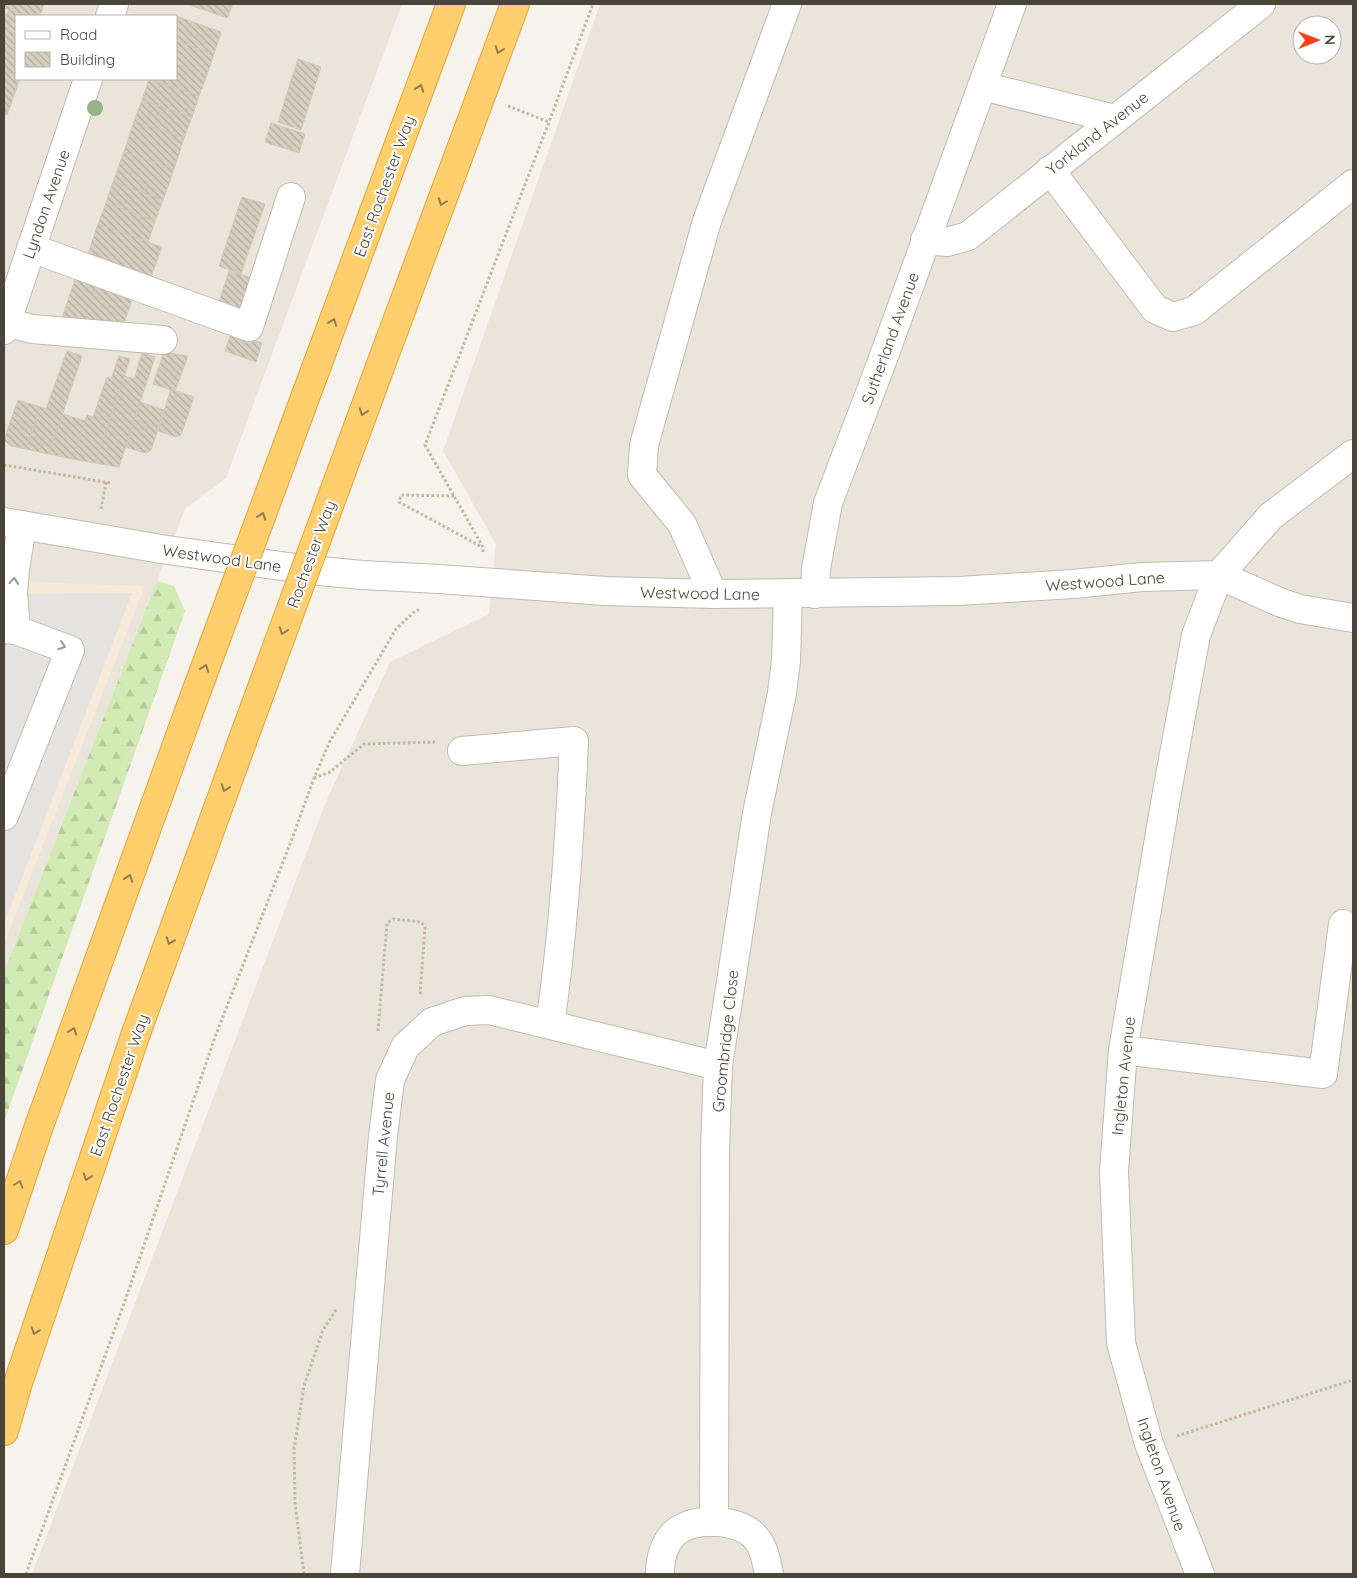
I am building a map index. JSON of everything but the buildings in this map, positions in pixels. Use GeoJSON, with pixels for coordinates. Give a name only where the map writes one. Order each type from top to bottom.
{"type":"FeatureCollection","features":[{"type":"Feature","properties":{"kind":"highway","name":"East Rochester Way"},"geometry":{"type":"LineString","coordinates":[[4,1230],[38,1126],[188,714],[451,4]]}},
{"type":"Feature","properties":{"kind":"highway","name":"Rochester Way"},"geometry":{"type":"LineString","coordinates":[[242,742],[515,4]]}},
{"type":"Feature","properties":{"kind":"highway","name":"East Rochester Way"},"geometry":{"type":"LineString","coordinates":[[4,1431],[16,1386],[135,1036],[242,742]]}},
{"type":"Feature","properties":{"kind":"street"},"geometry":{"type":"LineString","coordinates":[[713,594],[682,524],[642,475],[644,445],[707,222],[787,4]]}},
{"type":"Feature","properties":{"kind":"street","name":"Sutherland Avenue"},"geometry":{"type":"LineString","coordinates":[[815,594],[816,568],[828,503],[1012,4]]}},
{"type":"Feature","properties":{"kind":"street","name":"Yorkland Avenue"},"geometry":{"type":"LineString","coordinates":[[925,240],[947,242],[968,236],[1261,4]]}},
{"type":"Feature","properties":{"kind":"street","name":"Lyndon Avenue"},"geometry":{"type":"LineString","coordinates":[[5,326],[88,80]]}},
{"type":"Feature","properties":{"kind":"street"},"geometry":{"type":"LineString","coordinates":[[982,86],[1115,119]]}},
{"type":"Feature","properties":{"kind":"street"},"geometry":{"type":"LineString","coordinates":[[1050,170],[1155,309],[1173,317],[1194,311],[1353,184]]}},
{"type":"Feature","properties":{"kind":"street"},"geometry":{"type":"LineString","coordinates":[[31,248],[249,327],[291,196]]}},
{"type":"Feature","properties":{"kind":"street"},"geometry":{"type":"LineString","coordinates":[[5,326],[163,340]]}},
{"type":"Feature","properties":{"kind":"street"},"geometry":{"type":"LineString","coordinates":[[1353,454],[1271,516],[1219,575],[1279,602],[1300,609],[1353,618]]}},
{"type":"Feature","properties":{"kind":"street"},"geometry":{"type":"LineString","coordinates":[[4,816],[70,650],[10,630],[15,568],[13,524]]}},
{"type":"Feature","properties":{"kind":"street","name":"Westwood Lane"},"geometry":{"type":"LineString","coordinates":[[13,524],[161,549],[309,570],[606,591],[713,594],[959,591],[1142,578],[1219,575]]}},
{"type":"Feature","properties":{"kind":"street","name":"Ingleton Avenue"},"geometry":{"type":"LineString","coordinates":[[1200,1574],[1149,1444],[1121,1343],[1114,1171],[1123,1050],[1166,792],[1196,635],[1219,575]]}},
{"type":"Feature","properties":{"kind":"street","name":"Groombridge Close"},"geometry":{"type":"LineString","coordinates":[[714,1522],[715,1149],[718,1066],[757,813],[782,693],[786,662],[788,594]]}},
{"type":"Feature","properties":{"kind":"street"},"geometry":{"type":"LineString","coordinates":[[467,751],[574,741],[570,828],[559,955],[550,1024]]}},
{"type":"Feature","properties":{"kind":"street"},"geometry":{"type":"LineString","coordinates":[[1123,1050],[1323,1074],[1343,924]]}},
{"type":"Feature","properties":{"kind":"street","name":"Tyrrell Avenue"},"geometry":{"type":"LineString","coordinates":[[345,1574],[383,1136],[390,1080],[405,1047],[432,1022],[466,1011],[489,1010],[718,1066]]}},
{"type":"Feature","properties":{"kind":"street"},"geometry":{"type":"LineString","coordinates":[[660,1574],[660,1562],[666,1544],[676,1531],[694,1524],[714,1522],[735,1524],[753,1535],[763,1547],[769,1574]]}},
{"type":"Feature","properties":{"kind":"path"},"geometry":{"type":"LineString","coordinates":[[454,496],[401,495],[399,502],[483,547],[454,496],[425,445],[549,122],[592,4]]}},
{"type":"Feature","properties":{"kind":"path"},"geometry":{"type":"LineString","coordinates":[[525,112],[549,122]]}},
{"type":"Feature","properties":{"kind":"path"},"geometry":{"type":"LineString","coordinates":[[4,465],[108,482],[103,501]]}},
{"type":"Feature","properties":{"kind":"path"},"geometry":{"type":"LineString","coordinates":[[26,1574],[126,1298],[215,1037],[314,778],[329,743],[396,629],[415,611],[422,609]]}},
{"type":"Feature","properties":{"kind":"path"},"geometry":{"type":"LineString","coordinates":[[314,778],[330,772],[364,744],[447,742],[467,751]]}},
{"type":"Feature","properties":{"kind":"path"},"geometry":{"type":"LineString","coordinates":[[402,1054],[378,1032],[387,923],[392,919],[421,922],[426,927],[420,1002],[432,1022]]}},
{"type":"Feature","properties":{"kind":"path"},"geometry":{"type":"LineString","coordinates":[[304,1574],[295,1503],[294,1449],[304,1386],[323,1330],[338,1308]]}},
{"type":"Feature","properties":{"kind":"path"},"geometry":{"type":"LineString","coordinates":[[1149,1444],[1353,1380]]}},
{"type":"Feature","properties":{"kind":"shaded area"},"geometry":{"type":"Polygon","coordinates":[[[4,4],[402,4],[226,478],[185,509],[4,972],[4,4]]]}},
{"type":"Feature","properties":{"kind":"shaded area"},"geometry":{"type":"Polygon","coordinates":[[[600,4],[1353,4],[1353,1574],[32,1574],[325,804],[390,662],[489,614],[496,544],[443,451],[600,4]]]}},
{"type":"Feature","properties":{"kind":"shaded area"},"geometry":{"type":"Polygon","coordinates":[[[4,575],[34,582],[145,586],[4,944],[4,575]]]}},
{"type":"Feature","properties":{"kind":"shaded area"},"geometry":{"type":"Polygon","coordinates":[[[4,592],[13,594],[132,593],[4,924],[4,592]]]}},
{"type":"Feature","properties":{"kind":"green space"},"geometry":{"type":"Polygon","coordinates":[[[157,581],[174,586],[185,611],[4,1122],[4,972],[157,581]]]}}]}
